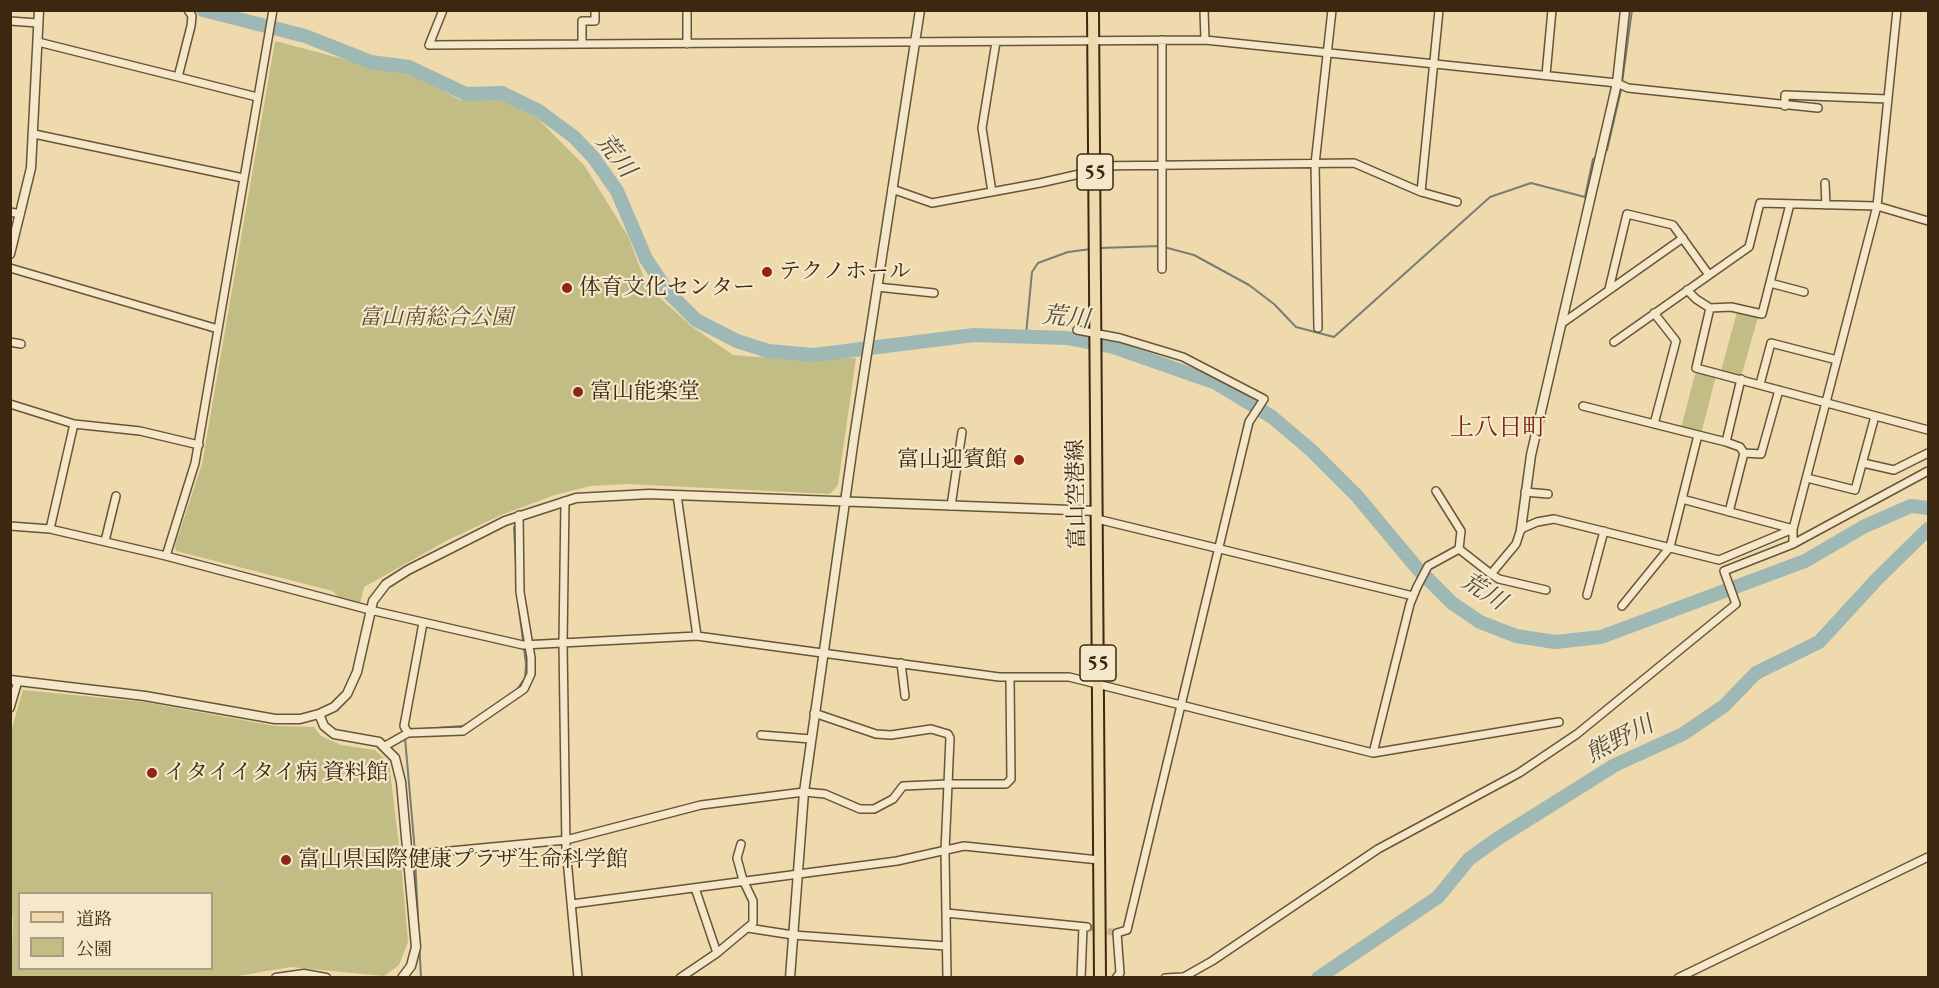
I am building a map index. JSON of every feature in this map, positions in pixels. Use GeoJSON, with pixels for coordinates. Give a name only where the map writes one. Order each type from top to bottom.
{"type":"FeatureCollection","features":[{"type":"Feature","properties":{"kind":"main road","name":"富山空港線"},"geometry":{"type":"LineString","coordinates":[[1093,10],[1100,978]]}},
{"type":"Feature","properties":{"kind":"street"},"geometry":{"type":"LineString","coordinates":[[10,254],[15,213],[31,168],[39,10]]}},
{"type":"Feature","properties":{"kind":"street"},"geometry":{"type":"LineString","coordinates":[[178,77],[191,26],[192,16],[188,10]]}},
{"type":"Feature","properties":{"kind":"street"},"geometry":{"type":"LineString","coordinates":[[166,556],[199,445],[256,97],[273,10]]}},
{"type":"Feature","properties":{"kind":"street"},"geometry":{"type":"LineString","coordinates":[[443,10],[429,45],[1205,40],[1546,75],[1617,83],[1628,88],[1818,108]]}},
{"type":"Feature","properties":{"kind":"street"},"geometry":{"type":"LineString","coordinates":[[582,44],[582,21],[595,21],[595,10]]}},
{"type":"Feature","properties":{"kind":"street"},"geometry":{"type":"LineString","coordinates":[[687,10],[687,44]]}},
{"type":"Feature","properties":{"kind":"street"},"geometry":{"type":"LineString","coordinates":[[790,978],[804,792],[814,712],[920,10]]}},
{"type":"Feature","properties":{"kind":"street"},"geometry":{"type":"LineString","coordinates":[[1204,10],[1205,40]]}},
{"type":"Feature","properties":{"kind":"street"},"geometry":{"type":"LineString","coordinates":[[1318,327],[1315,164],[1332,10]]}},
{"type":"Feature","properties":{"kind":"street"},"geometry":{"type":"LineString","coordinates":[[1421,192],[1439,10]]}},
{"type":"Feature","properties":{"kind":"street"},"geometry":{"type":"LineString","coordinates":[[1546,75],[1552,10]]}},
{"type":"Feature","properties":{"kind":"street"},"geometry":{"type":"LineString","coordinates":[[1491,574],[1516,544],[1521,530],[1531,455],[1617,83],[1625,10]]}},
{"type":"Feature","properties":{"kind":"street"},"geometry":{"type":"LineString","coordinates":[[1793,544],[1793,530],[1877,207],[1897,10]]}},
{"type":"Feature","properties":{"kind":"street"},"geometry":{"type":"LineString","coordinates":[[10,21],[38,23]]}},
{"type":"Feature","properties":{"kind":"street"},"geometry":{"type":"LineString","coordinates":[[1162,40],[1162,269]]}},
{"type":"Feature","properties":{"kind":"street"},"geometry":{"type":"LineString","coordinates":[[38,42],[256,97]]}},
{"type":"Feature","properties":{"kind":"street"},"geometry":{"type":"LineString","coordinates":[[992,192],[982,128],[996,42]]}},
{"type":"Feature","properties":{"kind":"street"},"geometry":{"type":"LineString","coordinates":[[1785,105],[1785,95],[1888,99]]}},
{"type":"Feature","properties":{"kind":"street"},"geometry":{"type":"LineString","coordinates":[[34,134],[243,178]]}},
{"type":"Feature","properties":{"kind":"street"},"geometry":{"type":"LineString","coordinates":[[892,189],[932,202],[1084,173],[1094,166],[1354,163],[1421,192],[1457,202]]}},
{"type":"Feature","properties":{"kind":"street"},"geometry":{"type":"LineString","coordinates":[[1825,183],[1826,205]]}},
{"type":"Feature","properties":{"kind":"street"},"geometry":{"type":"LineString","coordinates":[[1614,342],[1749,247],[1760,203],[1877,207],[1929,221]]}},
{"type":"Feature","properties":{"kind":"street"},"geometry":{"type":"LineString","coordinates":[[1688,290],[1696,299],[1710,308],[1731,308],[1762,314],[1790,204]]}},
{"type":"Feature","properties":{"kind":"street"},"geometry":{"type":"LineString","coordinates":[[1609,289],[1627,214],[1673,225],[1709,275]]}},
{"type":"Feature","properties":{"kind":"street"},"geometry":{"type":"LineString","coordinates":[[1561,324],[1683,238]]}},
{"type":"Feature","properties":{"kind":"street"},"geometry":{"type":"LineString","coordinates":[[10,268],[218,329]]}},
{"type":"Feature","properties":{"kind":"street"},"geometry":{"type":"LineString","coordinates":[[1770,283],[1804,292]]}},
{"type":"Feature","properties":{"kind":"street"},"geometry":{"type":"LineString","coordinates":[[877,286],[934,293]]}},
{"type":"Feature","properties":{"kind":"street"},"geometry":{"type":"LineString","coordinates":[[1710,308],[1696,368],[1929,430]]}},
{"type":"Feature","properties":{"kind":"street"},"geometry":{"type":"LineString","coordinates":[[1654,313],[1676,341],[1654,424]]}},
{"type":"Feature","properties":{"kind":"street"},"geometry":{"type":"LineString","coordinates":[[1077,330],[1183,357],[1264,399],[1249,422],[1127,930],[1116,933],[1120,973],[1116,978]]}},
{"type":"Feature","properties":{"kind":"street"},"geometry":{"type":"LineString","coordinates":[[10,342],[21,344]]}},
{"type":"Feature","properties":{"kind":"street"},"geometry":{"type":"LineString","coordinates":[[1760,384],[1771,343],[1837,360]]}},
{"type":"Feature","properties":{"kind":"street"},"geometry":{"type":"LineString","coordinates":[[1726,442],[1741,379]]}},
{"type":"Feature","properties":{"kind":"street"},"geometry":{"type":"LineString","coordinates":[[1744,453],[1761,454],[1779,390]]}},
{"type":"Feature","properties":{"kind":"street"},"geometry":{"type":"LineString","coordinates":[[10,404],[74,424],[140,431],[199,445]]}},
{"type":"Feature","properties":{"kind":"street"},"geometry":{"type":"LineString","coordinates":[[1583,406],[1740,447],[1744,453],[1729,512]]}},
{"type":"Feature","properties":{"kind":"street"},"geometry":{"type":"LineString","coordinates":[[1807,478],[1855,490],[1875,416]]}},
{"type":"Feature","properties":{"kind":"street"},"geometry":{"type":"LineString","coordinates":[[50,529],[74,424]]}},
{"type":"Feature","properties":{"kind":"street"},"geometry":{"type":"LineString","coordinates":[[951,506],[962,432]]}},
{"type":"Feature","properties":{"kind":"street"},"geometry":{"type":"LineString","coordinates":[[1622,606],[1670,547],[1698,435]]}},
{"type":"Feature","properties":{"kind":"street"},"geometry":{"type":"LineString","coordinates":[[1863,462],[1894,470],[1929,453]]}},
{"type":"Feature","properties":{"kind":"street"},"geometry":{"type":"LineString","coordinates":[[1165,978],[1183,977],[1212,961],[1378,849],[1519,773],[1576,734],[1736,604],[1724,571],[1793,544],[1929,471]]}},
{"type":"Feature","properties":{"kind":"street"},"geometry":{"type":"LineString","coordinates":[[1436,491],[1461,531],[1459,549]]}},
{"type":"Feature","properties":{"kind":"street"},"geometry":{"type":"LineString","coordinates":[[1525,492],[1548,494]]}},
{"type":"Feature","properties":{"kind":"street"},"geometry":{"type":"LineString","coordinates":[[10,708],[14,681],[145,696],[275,719],[300,719],[319,714],[334,707],[347,694],[357,672],[370,610],[378,594],[394,578],[519,515],[565,501],[619,495],[677,495],[951,506],[1097,515],[1219,549],[1413,596]]}},
{"type":"Feature","properties":{"kind":"street"},"geometry":{"type":"LineString","coordinates":[[677,495],[697,636]]}},
{"type":"Feature","properties":{"kind":"street"},"geometry":{"type":"LineString","coordinates":[[105,542],[116,496]]}},
{"type":"Feature","properties":{"kind":"street"},"geometry":{"type":"LineString","coordinates":[[1682,499],[1793,530]]}},
{"type":"Feature","properties":{"kind":"street"},"geometry":{"type":"LineString","coordinates":[[565,501],[562,643],[566,840],[578,978]]}},
{"type":"Feature","properties":{"kind":"street"},"geometry":{"type":"LineString","coordinates":[[385,746],[408,733],[463,731],[524,689],[531,674],[520,592],[519,515]]}},
{"type":"Feature","properties":{"kind":"street"},"geometry":{"type":"LineString","coordinates":[[1521,530],[1537,522],[1554,519],[1719,560],[1793,530]]}},
{"type":"Feature","properties":{"kind":"street"},"geometry":{"type":"LineString","coordinates":[[10,526],[50,529],[166,556],[423,623],[527,644],[697,636],[1010,677],[1069,677],[1373,753],[1559,722]]}},
{"type":"Feature","properties":{"kind":"street"},"geometry":{"type":"LineString","coordinates":[[1587,595],[1604,531]]}},
{"type":"Feature","properties":{"kind":"street"},"geometry":{"type":"LineString","coordinates":[[1373,753],[1413,596],[1428,566],[1459,549]]}},
{"type":"Feature","properties":{"kind":"street"},"geometry":{"type":"LineString","coordinates":[[1459,549],[1499,579],[1546,590]]}},
{"type":"Feature","properties":{"kind":"street"},"geometry":{"type":"LineString","coordinates":[[408,733],[404,726],[423,623]]}},
{"type":"Feature","properties":{"kind":"street"},"geometry":{"type":"LineString","coordinates":[[901,663],[905,696]]}},
{"type":"Feature","properties":{"kind":"street"},"geometry":{"type":"LineString","coordinates":[[408,855],[566,840],[701,805],[804,792],[825,794],[860,809],[874,809],[894,799],[903,786],[1006,784],[1011,779],[1010,677]]}},
{"type":"Feature","properties":{"kind":"street"},"geometry":{"type":"LineString","coordinates":[[814,712],[876,734],[891,735],[931,729],[948,734],[950,738],[945,851],[947,978]]}},
{"type":"Feature","properties":{"kind":"street"},"geometry":{"type":"LineString","coordinates":[[319,714],[324,726],[334,734],[379,742],[385,746],[394,758],[400,776],[416,947],[411,966],[402,978]]}},
{"type":"Feature","properties":{"kind":"street"},"geometry":{"type":"LineString","coordinates":[[761,735],[811,739]]}},
{"type":"Feature","properties":{"kind":"street"},"geometry":{"type":"LineString","coordinates":[[680,978],[717,953],[753,923],[753,901],[743,880],[737,858],[741,844]]}},
{"type":"Feature","properties":{"kind":"street"},"geometry":{"type":"LineString","coordinates":[[572,904],[797,872],[897,861],[964,846],[1099,860]]}},
{"type":"Feature","properties":{"kind":"street"},"geometry":{"type":"LineString","coordinates":[[1678,978],[1929,857]]}},
{"type":"Feature","properties":{"kind":"street"},"geometry":{"type":"LineString","coordinates":[[695,888],[717,953]]}},
{"type":"Feature","properties":{"kind":"street"},"geometry":{"type":"LineString","coordinates":[[945,914],[1085,927],[1081,978]]}},
{"type":"Feature","properties":{"kind":"street"},"geometry":{"type":"LineString","coordinates":[[748,928],[794,935],[946,946]]}},
{"type":"Feature","properties":{"kind":"street"},"geometry":{"type":"LineString","coordinates":[[276,978],[304,974],[326,978]]}},
{"type":"Feature","properties":{"kind":"green space","name":"富山南総合公園"},"geometry":{"type":"Polygon","coordinates":[[[275,41],[355,62],[407,71],[460,100],[496,96],[537,118],[584,165],[628,236],[647,286],[691,326],[733,355],[797,360],[856,358],[838,485],[830,494],[627,484],[590,486],[555,495],[501,515],[448,540],[364,587],[360,603],[339,598],[333,591],[176,551],[175,546],[202,464],[275,41]]]}},
{"type":"Feature","properties":{"kind":"green space"},"geometry":{"type":"Polygon","coordinates":[[[1737,312],[1758,317],[1741,377],[1721,371],[1737,312]]]}},
{"type":"Feature","properties":{"kind":"green space"},"geometry":{"type":"Polygon","coordinates":[[[1696,371],[1716,376],[1701,434],[1681,428],[1696,371]]]}},
{"type":"Feature","properties":{"kind":"green space"},"geometry":{"type":"Polygon","coordinates":[[[23,690],[144,702],[275,726],[314,727],[321,736],[341,745],[375,750],[389,763],[408,942],[399,965],[384,976],[291,967],[226,978],[11,977],[13,917],[10,916],[10,735],[23,690]]]}},
{"type":"Feature","properties":{"kind":"waterway","name":"荒川"},"geometry":{"type":"LineString","coordinates":[[203,10],[305,36],[371,62],[409,67],[466,94],[502,93],[539,111],[574,137],[593,157],[617,191],[646,259],[668,292],[696,320],[737,341],[768,351],[814,355],[974,335],[1067,338],[1113,347],[1216,383],[1272,417],[1311,450],[1357,496],[1417,568],[1452,603],[1480,622],[1516,636],[1555,642],[1601,637],[1805,561],[1865,526],[1911,506],[1928,508]]}},
{"type":"Feature","properties":{"kind":"waterway"},"geometry":{"type":"LineString","coordinates":[[1603,152],[1607,150],[1621,90],[1632,10]]}},
{"type":"Feature","properties":{"kind":"waterway"},"geometry":{"type":"LineString","coordinates":[[1100,248],[1160,246],[1194,255],[1249,285],[1274,304],[1296,327],[1334,337],[1490,197],[1531,183],[1585,197],[1593,159],[1596,157]]}},
{"type":"Feature","properties":{"kind":"waterway"},"geometry":{"type":"LineString","coordinates":[[1026,335],[1032,272],[1038,263],[1068,252],[1091,249]]}},
{"type":"Feature","properties":{"kind":"waterway"},"geometry":{"type":"LineString","coordinates":[[514,527],[517,583]]}},
{"type":"Feature","properties":{"kind":"waterway","name":"熊野川"},"geometry":{"type":"LineString","coordinates":[[1318,978],[1438,897],[1469,859],[1497,839],[1615,765],[1683,734],[1724,706],[1756,673],[1819,642],[1877,579],[1928,529]]}},
{"type":"Feature","properties":{"kind":"waterway"},"geometry":{"type":"LineString","coordinates":[[516,691],[525,678],[526,664],[518,601]]}},
{"type":"Feature","properties":{"kind":"waterway"},"geometry":{"type":"LineString","coordinates":[[408,730],[463,726],[472,721]]}},
{"type":"Feature","properties":{"kind":"waterway"},"geometry":{"type":"LineString","coordinates":[[405,738],[415,852]]}},
{"type":"Feature","properties":{"kind":"waterway"},"geometry":{"type":"LineString","coordinates":[[415,858],[421,978]]}},
{"type":"Feature","properties":{"kind":"tunnel"},"geometry":{"type":"LineString","coordinates":[[1087,927],[1117,933]]}},
{"type":"Feature","properties":{"kind":"place","name":"テクノホール"},"geometry":{"type":"Point","coordinates":[767,272]}},
{"type":"Feature","properties":{"kind":"place","name":"体育文化センター"},"geometry":{"type":"Point","coordinates":[567,288]}},
{"type":"Feature","properties":{"kind":"place","name":"富山能楽堂"},"geometry":{"type":"Point","coordinates":[578,392]}},
{"type":"Feature","properties":{"kind":"place","name":"富山迎賓館"},"geometry":{"type":"Point","coordinates":[1019,460]}},
{"type":"Feature","properties":{"kind":"place","name":"イタイイタイ病 資料館"},"geometry":{"type":"Point","coordinates":[152,773]}},
{"type":"Feature","properties":{"kind":"place","name":"富山県国際健康プラザ生命科学館"},"geometry":{"type":"Point","coordinates":[286,860]}},
{"type":"Feature","properties":{"kind":"district","name":"上八日町"},"geometry":{"type":"Point","coordinates":[1498,428]}}]}
